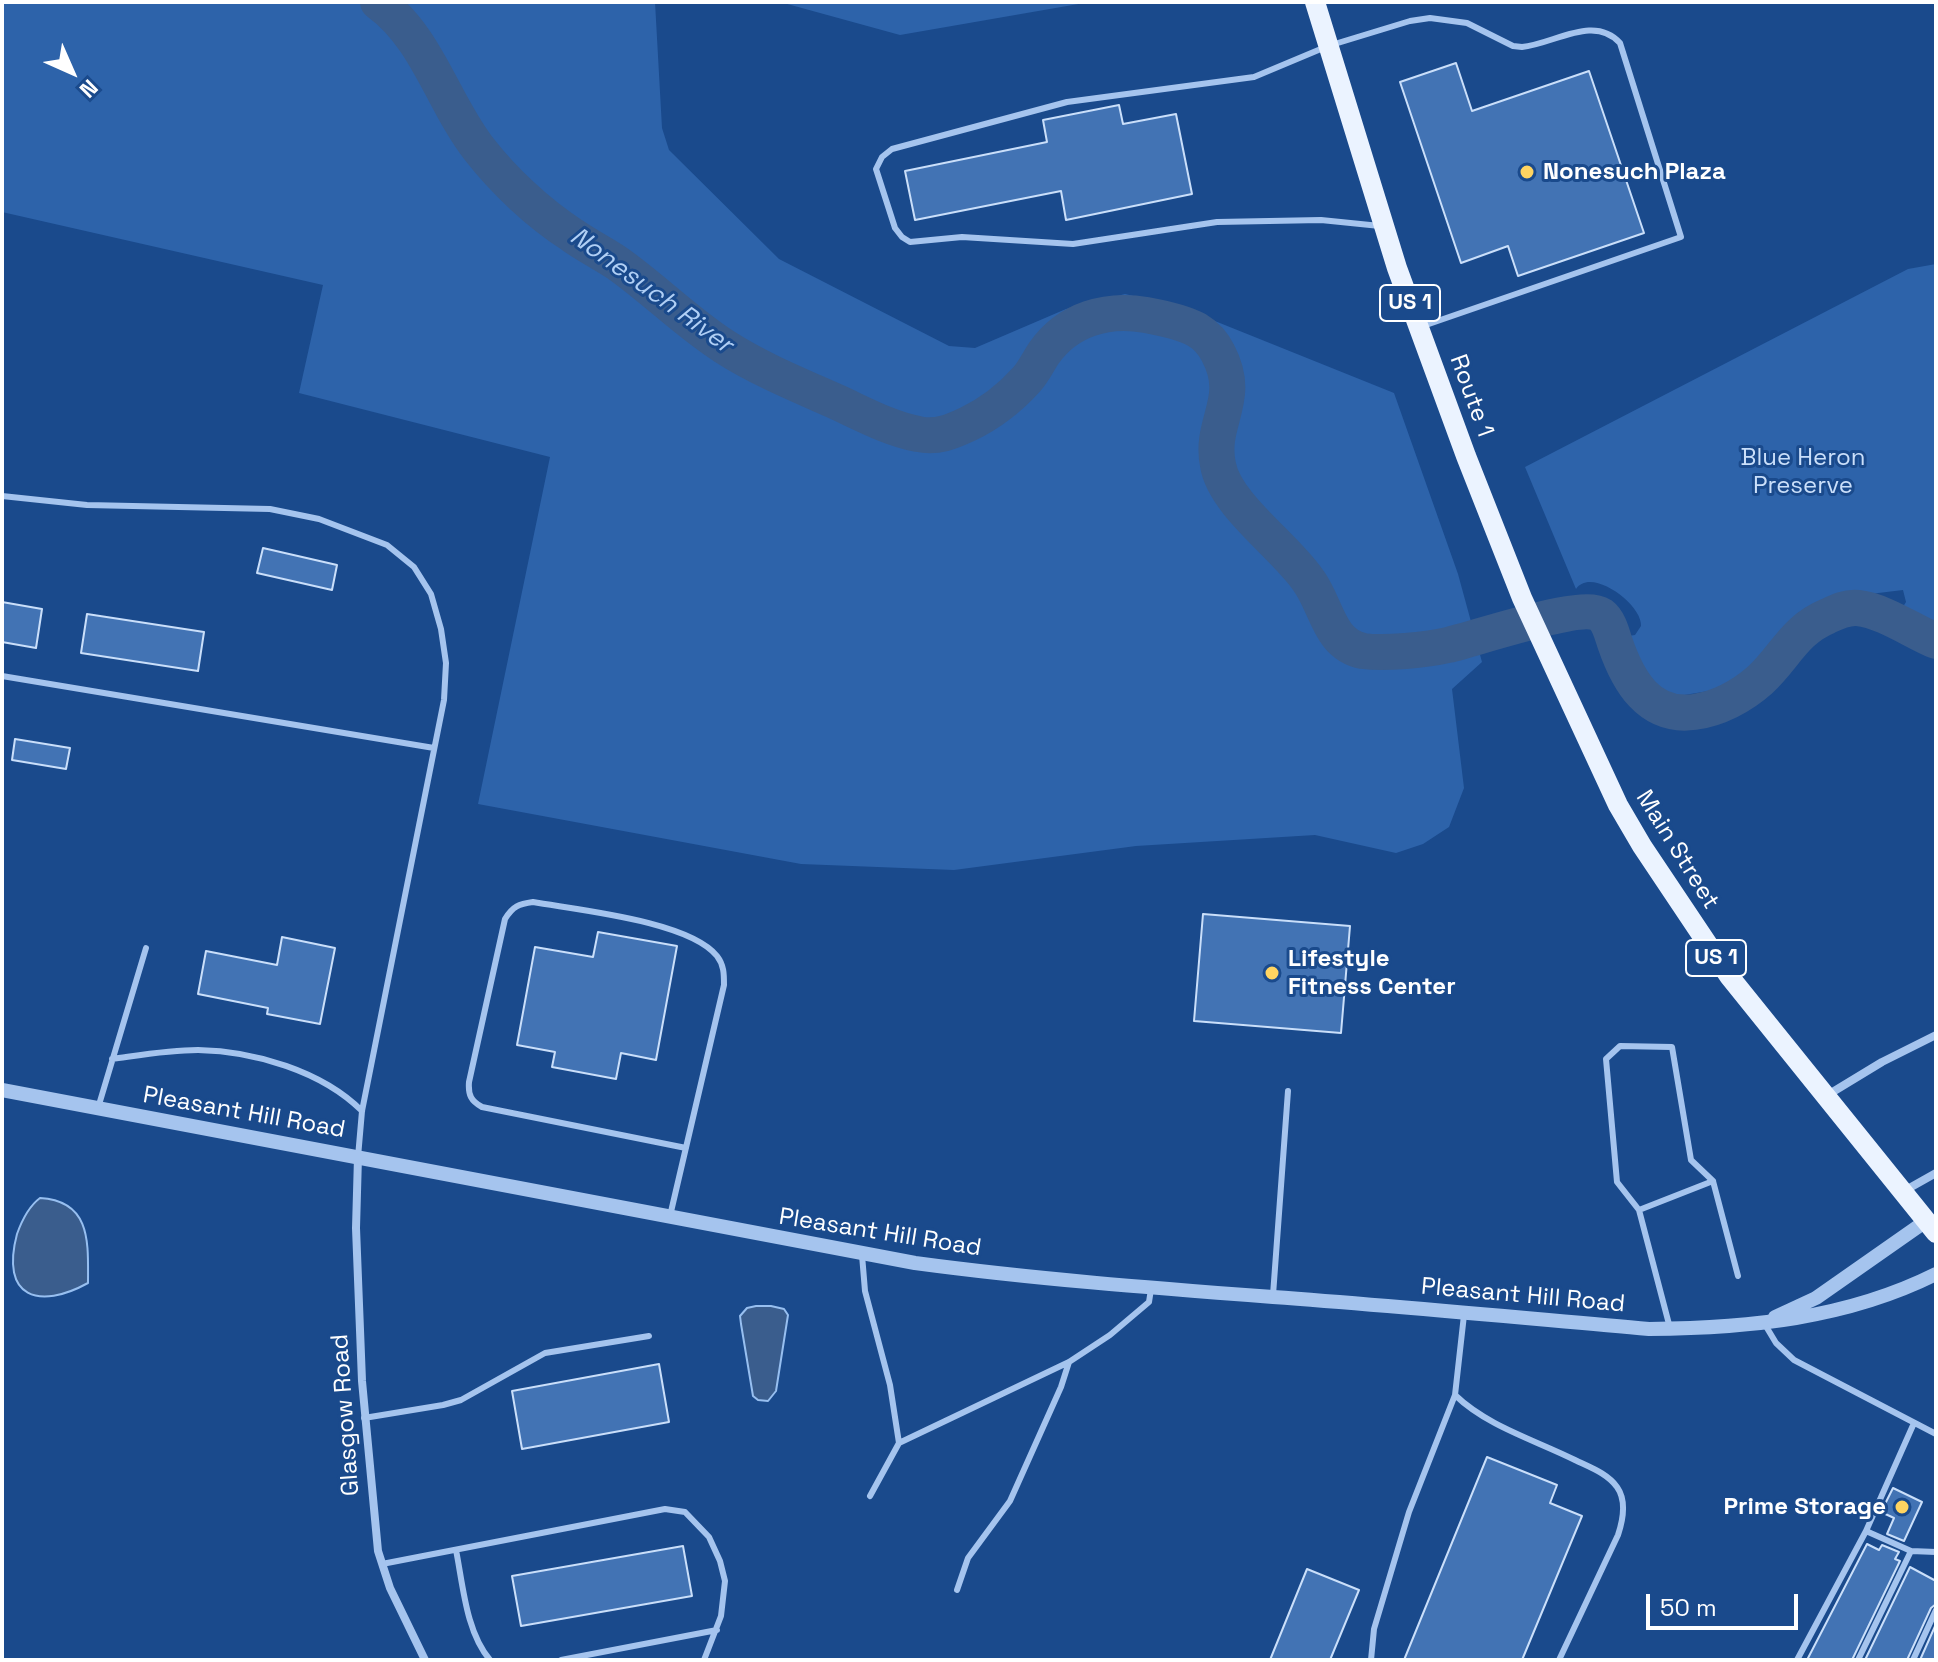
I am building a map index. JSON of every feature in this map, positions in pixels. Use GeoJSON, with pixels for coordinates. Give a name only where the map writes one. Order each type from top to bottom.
{"type":"FeatureCollection","features":[{"type":"Feature","properties":{"kind":"main road","name":"Route 1"},"geometry":{"type":"LineString","coordinates":[[1315,2],[1419,328],[1470,468],[1552,664]]}},
{"type":"Feature","properties":{"kind":"main road","name":"Main Street"},"geometry":{"type":"LineString","coordinates":[[1552,664],[1597,763],[1642,846],[1729,976],[1931,1227]]}},
{"type":"Feature","properties":{"kind":"street"},"geometry":{"type":"LineString","coordinates":[[1825,1097],[1882,1062],[1936,1035]]}},
{"type":"Feature","properties":{"kind":"street","name":"Pleasant Hill Road"},"geometry":{"type":"LineString","coordinates":[[2,1090],[862,1253],[998,1274],[1151,1289],[1670,1328],[1797,1319],[1855,1306],[1936,1274]]}},
{"type":"Feature","properties":{"kind":"street","name":"Glasgow Road"},"geometry":{"type":"LineString","coordinates":[[358,1157],[356,1228],[364,1418],[373,1507],[382,1564],[399,1609],[425,1660]]}},
{"type":"Feature","properties":{"kind":"street"},"geometry":{"type":"LineString","coordinates":[[1903,1192],[1936,1173]]}},
{"type":"Feature","properties":{"kind":"street","name":"Pleasant Hill Road"},"geometry":{"type":"LineString","coordinates":[[1762,1321],[1816,1298],[1931,1227]]}},
{"type":"Feature","properties":{"kind":"lane"},"geometry":{"type":"LineString","coordinates":[[1384,226],[1321,220],[1217,222],[1073,244],[962,237],[910,242],[895,228],[876,169],[882,157],[892,149],[1067,102],[1254,77],[1328,46],[1377,30],[1430,18],[1467,23],[1513,46],[1530,47],[1594,30],[1606,32],[1620,43],[1681,237],[1419,328]]}},
{"type":"Feature","properties":{"kind":"lane"},"geometry":{"type":"LineString","coordinates":[[2,496],[87,505],[270,509],[319,519],[387,545],[414,567],[425,582],[441,629],[446,663],[444,700],[362,1111],[358,1157]]}},
{"type":"Feature","properties":{"kind":"lane"},"geometry":{"type":"LineString","coordinates":[[2,676],[434,748]]}},
{"type":"Feature","properties":{"kind":"lane"},"geometry":{"type":"LineString","coordinates":[[670,1216],[686,1148],[724,985],[724,969],[716,954],[694,938],[661,926],[533,902],[518,904],[510,910],[503,929],[469,1082],[473,1102],[482,1107],[686,1148]]}},
{"type":"Feature","properties":{"kind":"lane"},"geometry":{"type":"LineString","coordinates":[[98,1108],[146,948]]}},
{"type":"Feature","properties":{"kind":"lane"},"geometry":{"type":"LineString","coordinates":[[1670,1328],[1639,1210],[1617,1182],[1606,1059],[1620,1046],[1672,1047],[1691,1160],[1713,1181],[1738,1276]]}},
{"type":"Feature","properties":{"kind":"lane"},"geometry":{"type":"LineString","coordinates":[[112,1059],[172,1051],[230,1053],[266,1061],[311,1077],[342,1093],[362,1111]]}},
{"type":"Feature","properties":{"kind":"lane"},"geometry":{"type":"LineString","coordinates":[[1273,1297],[1288,1091]]}},
{"type":"Feature","properties":{"kind":"lane"},"geometry":{"type":"LineString","coordinates":[[1639,1210],[1713,1181]]}},
{"type":"Feature","properties":{"kind":"lane"},"geometry":{"type":"LineString","coordinates":[[862,1253],[865,1291],[887,1372],[899,1443]]}},
{"type":"Feature","properties":{"kind":"lane"},"geometry":{"type":"LineString","coordinates":[[870,1496],[899,1443],[1069,1362],[1110,1335],[1149,1302],[1151,1289]]}},
{"type":"Feature","properties":{"kind":"lane"},"geometry":{"type":"LineString","coordinates":[[1371,1660],[1374,1629],[1409,1512],[1455,1395],[1464,1313]]}},
{"type":"Feature","properties":{"kind":"lane"},"geometry":{"type":"LineString","coordinates":[[1762,1321],[1776,1343],[1794,1360],[1936,1434]]}},
{"type":"Feature","properties":{"kind":"lane"},"geometry":{"type":"LineString","coordinates":[[364,1418],[461,1400],[545,1353],[649,1336]]}},
{"type":"Feature","properties":{"kind":"lane"},"geometry":{"type":"LineString","coordinates":[[957,1590],[968,1558],[1010,1501],[1061,1387],[1069,1362]]}},
{"type":"Feature","properties":{"kind":"lane"},"geometry":{"type":"LineString","coordinates":[[1455,1395],[1469,1408],[1495,1423],[1595,1470],[1616,1485],[1620,1494],[1623,1519],[1618,1535],[1559,1660]]}},
{"type":"Feature","properties":{"kind":"lane"},"geometry":{"type":"LineString","coordinates":[[1797,1660],[1866,1531],[1914,1423]]}},
{"type":"Feature","properties":{"kind":"lane"},"geometry":{"type":"LineString","coordinates":[[382,1564],[665,1509],[685,1512],[709,1537],[725,1581],[717,1630],[704,1660]]}},
{"type":"Feature","properties":{"kind":"lane"},"geometry":{"type":"LineString","coordinates":[[1866,1531],[1911,1551],[1936,1552]]}},
{"type":"Feature","properties":{"kind":"lane"},"geometry":{"type":"LineString","coordinates":[[456,1550],[474,1635],[490,1660]]}},
{"type":"Feature","properties":{"kind":"lane"},"geometry":{"type":"LineString","coordinates":[[1858,1660],[1911,1551]]}},
{"type":"Feature","properties":{"kind":"lane"},"geometry":{"type":"LineString","coordinates":[[1913,1660],[1936,1610]]}},
{"type":"Feature","properties":{"kind":"lane"},"geometry":{"type":"LineString","coordinates":[[561,1660],[717,1630]]}},
{"type":"Feature","properties":{"kind":"green space"},"geometry":{"type":"Polygon","coordinates":[[[2,2],[655,2],[662,128],[669,150],[779,259],[949,346],[975,348],[1066,309],[1125,294],[1180,307],[1394,393],[1458,574],[1482,662],[1452,689],[1464,788],[1449,827],[1423,844],[1396,853],[1315,835],[1136,846],[954,870],[801,864],[478,804],[550,457],[299,393],[323,285],[2,212],[2,2]]]}},
{"type":"Feature","properties":{"kind":"green space"},"geometry":{"type":"Polygon","coordinates":[[[780,2],[1090,2],[900,35],[780,2]]]}},
{"type":"Feature","properties":{"kind":"green space","name":"Blue Heron Preserve"},"geometry":{"type":"Polygon","coordinates":[[[1936,264],[1936,631],[1906,619],[1901,610],[1906,602],[1903,590],[1870,594],[1831,607],[1814,604],[1798,613],[1770,659],[1740,682],[1727,688],[1672,697],[1653,692],[1639,677],[1641,668],[1620,643],[1622,637],[1635,635],[1641,626],[1634,608],[1604,585],[1583,583],[1576,589],[1525,467],[1908,269],[1936,264]]]}},
{"type":"Feature","properties":{"kind":"shaded area"},"geometry":{"type":"Polygon","coordinates":[[[40,1198],[69,1207],[84,1227],[87,1240],[88,1283],[54,1296],[28,1293],[19,1285],[14,1272],[17,1234],[26,1214],[40,1198]]]}},
{"type":"Feature","properties":{"kind":"shaded area"},"geometry":{"type":"Polygon","coordinates":[[[747,1308],[784,1309],[788,1315],[776,1391],[768,1401],[753,1396],[741,1324],[740,1316],[747,1308]]]}},
{"type":"Feature","properties":{"kind":"building","name":"Nonesuch Plaza"},"geometry":{"type":"Polygon","coordinates":[[[1456,63],[1472,111],[1589,71],[1644,233],[1518,276],[1508,246],[1461,263],[1400,82],[1456,63]]]}},
{"type":"Feature","properties":{"kind":"building"},"geometry":{"type":"Polygon","coordinates":[[[1119,105],[1123,124],[1176,114],[1192,194],[1066,220],[1061,191],[915,220],[905,171],[1047,142],[1043,120],[1119,105]]]}},
{"type":"Feature","properties":{"kind":"building"},"geometry":{"type":"Polygon","coordinates":[[[263,548],[337,565],[332,590],[257,573],[263,548]]]}},
{"type":"Feature","properties":{"kind":"building"},"geometry":{"type":"Polygon","coordinates":[[[2,602],[42,609],[36,648],[2,642],[2,602]]]}},
{"type":"Feature","properties":{"kind":"building"},"geometry":{"type":"Polygon","coordinates":[[[87,614],[204,632],[198,671],[81,653],[87,614]]]}},
{"type":"Feature","properties":{"kind":"building"},"geometry":{"type":"Polygon","coordinates":[[[15,739],[70,748],[66,769],[12,760],[15,739]]]}},
{"type":"Feature","properties":{"kind":"building","name":"Lifestyle Fitness Center"},"geometry":{"type":"Polygon","coordinates":[[[1203,914],[1350,926],[1341,1033],[1194,1021],[1203,914]]]}},
{"type":"Feature","properties":{"kind":"building"},"geometry":{"type":"Polygon","coordinates":[[[598,932],[677,946],[656,1060],[621,1053],[616,1079],[552,1067],[555,1052],[517,1045],[535,947],[593,957],[598,932]]]}},
{"type":"Feature","properties":{"kind":"building"},"geometry":{"type":"Polygon","coordinates":[[[282,937],[335,948],[320,1024],[267,1014],[268,1008],[198,994],[206,951],[277,965],[282,937]]]}},
{"type":"Feature","properties":{"kind":"building"},"geometry":{"type":"Polygon","coordinates":[[[659,1364],[669,1422],[522,1449],[512,1391],[659,1364]]]}},
{"type":"Feature","properties":{"kind":"building"},"geometry":{"type":"Polygon","coordinates":[[[1487,1457],[1557,1485],[1550,1503],[1582,1516],[1522,1660],[1404,1660],[1487,1457]]]}},
{"type":"Feature","properties":{"kind":"building","name":"Prime Storage"},"geometry":{"type":"Polygon","coordinates":[[[1893,1488],[1922,1502],[1904,1541],[1887,1534],[1894,1518],[1881,1512],[1893,1488]]]}},
{"type":"Feature","properties":{"kind":"building"},"geometry":{"type":"Polygon","coordinates":[[[1867,1544],[1879,1550],[1882,1545],[1899,1552],[1895,1559],[1900,1561],[1852,1660],[1807,1660],[1867,1544]]]}},
{"type":"Feature","properties":{"kind":"building"},"geometry":{"type":"Polygon","coordinates":[[[683,1546],[692,1596],[521,1626],[512,1576],[683,1546]]]}},
{"type":"Feature","properties":{"kind":"building"},"geometry":{"type":"Polygon","coordinates":[[[1910,1567],[1936,1581],[1936,1604],[1931,1608],[1907,1660],[1865,1660],[1910,1567]]]}},
{"type":"Feature","properties":{"kind":"building"},"geometry":{"type":"Polygon","coordinates":[[[1307,1569],[1359,1590],[1330,1660],[1270,1660],[1307,1569]]]}},
{"type":"Feature","properties":{"kind":"building"},"geometry":{"type":"Polygon","coordinates":[[[1936,1624],[1936,1660],[1920,1660],[1936,1624]]]}},
{"type":"Feature","properties":{"kind":"waterway","name":"Nonesuch River"},"geometry":{"type":"LineString","coordinates":[[378,2],[409,33],[479,149],[534,207],[577,239],[617,263],[725,347],[781,377],[888,425],[908,432],[938,435],[976,420],[1021,386],[1054,341],[1089,319],[1131,313],[1179,323],[1201,332],[1218,353],[1225,370],[1227,397],[1216,449],[1223,480],[1243,510],[1308,580],[1335,632],[1351,647],[1382,652],[1429,648],[1551,617],[1590,612],[1601,615],[1606,621],[1626,671],[1642,694],[1664,709],[1694,712],[1721,705],[1738,696],[1760,680],[1798,636],[1816,622],[1843,610],[1858,608],[1878,613],[1936,641]]}},
{"type":"Feature","properties":{"kind":"place","name":"Nonesuch Plaza"},"geometry":{"type":"Point","coordinates":[1527,172]}},
{"type":"Feature","properties":{"kind":"place","name":"Lifestyle Fitness Center"},"geometry":{"type":"Point","coordinates":[1272,973]}},
{"type":"Feature","properties":{"kind":"place","name":"Prime Storage"},"geometry":{"type":"Point","coordinates":[1902,1507]}}]}
